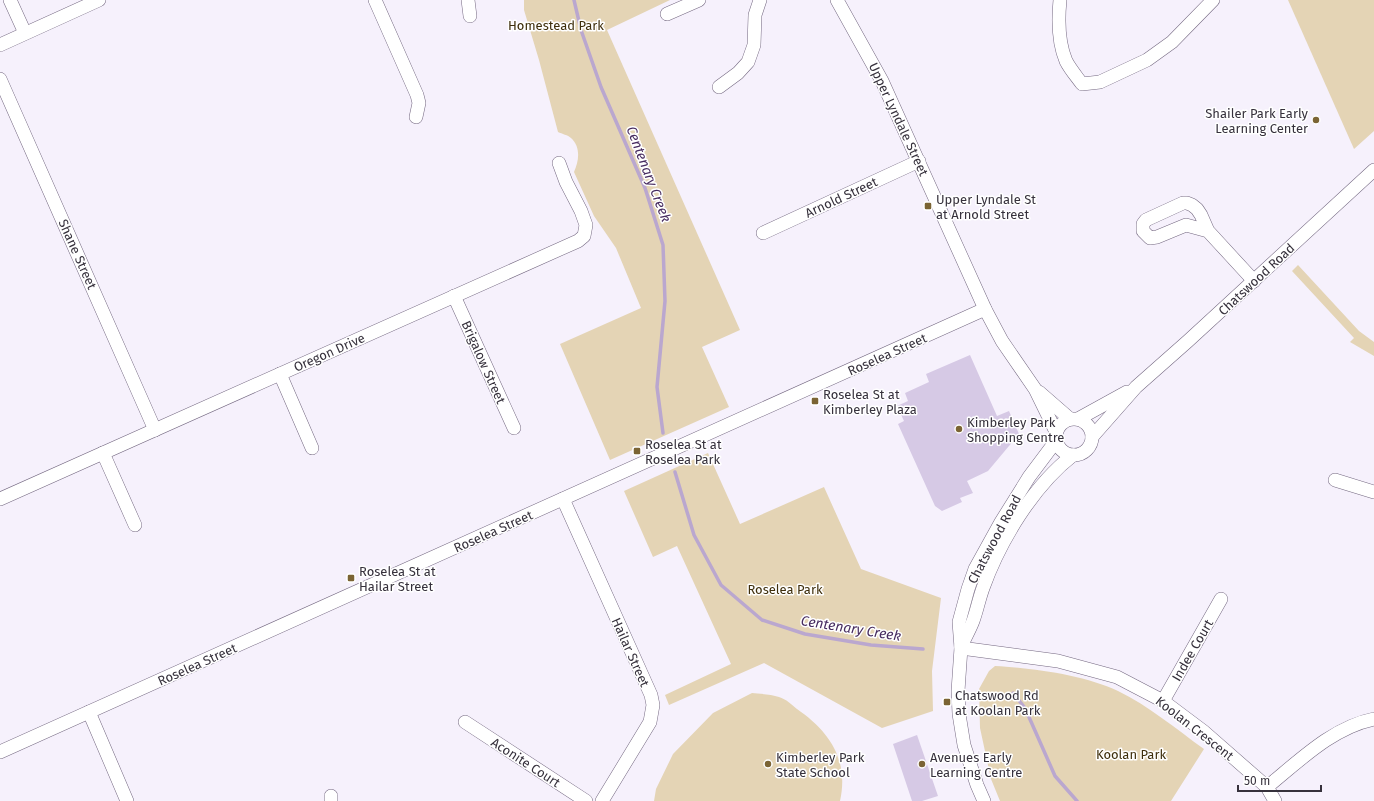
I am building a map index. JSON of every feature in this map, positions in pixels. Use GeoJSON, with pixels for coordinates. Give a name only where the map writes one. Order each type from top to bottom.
{"type":"FeatureCollection","features":[{"type":"Feature","properties":{"kind":"street"},"geometry":{"type":"LineString","coordinates":[[10,0],[26,34]]}},
{"type":"Feature","properties":{"kind":"street"},"geometry":{"type":"LineString","coordinates":[[0,45],[99,0]]}},
{"type":"Feature","properties":{"kind":"street"},"geometry":{"type":"LineString","coordinates":[[375,0],[417,95],[419,103],[416,117]]}},
{"type":"Feature","properties":{"kind":"street"},"geometry":{"type":"LineString","coordinates":[[468,0],[470,16]]}},
{"type":"Feature","properties":{"kind":"street"},"geometry":{"type":"LineString","coordinates":[[667,14],[699,0]]}},
{"type":"Feature","properties":{"kind":"street"},"geometry":{"type":"LineString","coordinates":[[719,87],[738,73],[748,62],[754,45],[755,15],[760,0]]}},
{"type":"Feature","properties":{"kind":"street","name":"Upper Lyndale Street"},"geometry":{"type":"LineString","coordinates":[[837,0],[882,81],[985,309],[1002,341],[1035,389],[1056,436]]}},
{"type":"Feature","properties":{"kind":"street"},"geometry":{"type":"LineString","coordinates":[[1060,0],[1058,14],[1059,39],[1066,62],[1082,84],[1100,82],[1147,60],[1172,42],[1213,0]]}},
{"type":"Feature","properties":{"kind":"street","name":"Shane Street"},"geometry":{"type":"LineString","coordinates":[[0,79],[155,430]]}},
{"type":"Feature","properties":{"kind":"street","name":"Arnold Street"},"geometry":{"type":"LineString","coordinates":[[762,233],[919,161]]}},
{"type":"Feature","properties":{"kind":"street","name":"Oregon Drive"},"geometry":{"type":"LineString","coordinates":[[0,500],[578,241],[584,236],[586,225],[581,210],[566,182],[559,163]]}},
{"type":"Feature","properties":{"kind":"street","name":"Chatswood Road"},"geometry":{"type":"LineString","coordinates":[[1092,437],[1136,387],[1374,170]]}},
{"type":"Feature","properties":{"kind":"street"},"geometry":{"type":"LineString","coordinates":[[1208,231],[1186,225],[1157,237],[1150,238],[1143,231],[1143,224],[1146,220],[1183,203],[1192,205],[1202,215],[1208,231],[1254,281]]}},
{"type":"Feature","properties":{"kind":"street","name":"Brigalow Street"},"geometry":{"type":"LineString","coordinates":[[454,296],[514,428]]}},
{"type":"Feature","properties":{"kind":"street","name":"Roselea Street"},"geometry":{"type":"LineString","coordinates":[[0,752],[985,309]]}},
{"type":"Feature","properties":{"kind":"street"},"geometry":{"type":"LineString","coordinates":[[280,374],[312,448]]}},
{"type":"Feature","properties":{"kind":"street","name":"Chatswood Road"},"geometry":{"type":"LineString","coordinates":[[1074,419],[1136,387]]}},
{"type":"Feature","properties":{"kind":"street","name":"Upper Lyndale Street"},"geometry":{"type":"LineString","coordinates":[[1035,389],[1074,419]]}},
{"type":"Feature","properties":{"kind":"street"},"geometry":{"type":"LineString","coordinates":[[1074,419],[1083,421],[1088,426],[1092,437],[1088,448],[1084,452],[1073,455],[1062,451],[1056,436],[1061,423],[1074,419]]}},
{"type":"Feature","properties":{"kind":"street","name":"Chatswood Road"},"geometry":{"type":"LineString","coordinates":[[984,801],[972,770],[962,732],[958,691],[961,648],[959,622],[968,589],[978,564],[1029,477],[1056,436]]}},
{"type":"Feature","properties":{"kind":"street"},"geometry":{"type":"LineString","coordinates":[[103,453],[135,525]]}},
{"type":"Feature","properties":{"kind":"street","name":"Chatswood Road"},"geometry":{"type":"LineString","coordinates":[[961,648],[973,621],[983,588],[991,569],[1010,532],[1029,500],[1054,471],[1073,455]]}},
{"type":"Feature","properties":{"kind":"street"},"geometry":{"type":"LineString","coordinates":[[1335,480],[1374,492]]}},
{"type":"Feature","properties":{"kind":"street","name":"Hailar Street"},"geometry":{"type":"LineString","coordinates":[[563,499],[651,695],[652,705],[650,722],[602,801]]}},
{"type":"Feature","properties":{"kind":"street"},"geometry":{"type":"LineString","coordinates":[[978,564],[991,569]]}},
{"type":"Feature","properties":{"kind":"street","name":"Indee Court"},"geometry":{"type":"LineString","coordinates":[[1163,701],[1221,599]]}},
{"type":"Feature","properties":{"kind":"street","name":"Koolan Crescent"},"geometry":{"type":"LineString","coordinates":[[961,648],[1058,661],[1097,670],[1117,677],[1163,701],[1203,731],[1267,786],[1275,801]]}},
{"type":"Feature","properties":{"kind":"street"},"geometry":{"type":"LineString","coordinates":[[89,712],[127,801]]}},
{"type":"Feature","properties":{"kind":"street"},"geometry":{"type":"LineString","coordinates":[[1267,786],[1331,736],[1349,726],[1374,719]]}},
{"type":"Feature","properties":{"kind":"street","name":"Aconite Court"},"geometry":{"type":"LineString","coordinates":[[465,722],[586,801]]}},
{"type":"Feature","properties":{"kind":"green space","name":"Homestead Park"},"geometry":{"type":"Polygon","coordinates":[[[524,0],[670,0],[607,30],[740,330],[702,347],[729,407],[610,460],[560,344],[641,308],[616,248],[594,216],[574,172],[578,159],[578,150],[570,137],[558,132],[524,10],[524,0]]]}},
{"type":"Feature","properties":{"kind":"green space"},"geometry":{"type":"Polygon","coordinates":[[[1288,0],[1374,0],[1374,131],[1354,149],[1288,0]]]}},
{"type":"Feature","properties":{"kind":"green space"},"geometry":{"type":"Polygon","coordinates":[[[1298,265],[1359,331],[1374,342],[1374,356],[1350,342],[1354,338],[1292,271],[1298,265]]]}},
{"type":"Feature","properties":{"kind":"green space","name":"Roselea Park"},"geometry":{"type":"Polygon","coordinates":[[[708,453],[740,524],[824,487],[861,569],[941,598],[932,671],[933,711],[882,728],[764,663],[669,705],[665,695],[731,664],[677,546],[653,557],[624,491],[708,453]]]}},
{"type":"Feature","properties":{"kind":"green space","name":"Koolan Park"},"geometry":{"type":"Polygon","coordinates":[[[995,666],[1025,668],[1058,673],[1104,685],[1141,704],[1204,749],[1171,801],[1000,801],[991,779],[980,728],[979,689],[989,671],[995,666]]]}},
{"type":"Feature","properties":{"kind":"green space"},"geometry":{"type":"Polygon","coordinates":[[[752,693],[773,695],[784,699],[819,727],[834,748],[839,760],[842,773],[840,801],[654,801],[656,789],[673,754],[713,713],[752,693]]]}},
{"type":"Feature","properties":{"kind":"building","name":"Kimberley Park Shopping Centre"},"geometry":{"type":"Polygon","coordinates":[[[970,355],[997,416],[1009,411],[1019,434],[988,471],[967,481],[973,493],[960,498],[962,502],[942,511],[935,506],[898,424],[904,421],[897,406],[908,401],[905,393],[929,382],[926,374],[970,355]]]}},
{"type":"Feature","properties":{"kind":"building"},"geometry":{"type":"Polygon","coordinates":[[[917,735],[938,796],[922,801],[912,801],[893,744],[917,735]]]}},
{"type":"Feature","properties":{"kind":"waterway","name":"Centenary Creek"},"geometry":{"type":"LineString","coordinates":[[574,0],[581,30],[601,87],[645,188],[663,245],[665,301],[657,387],[663,433]]}},
{"type":"Feature","properties":{"kind":"waterway","name":"Centenary Creek"},"geometry":{"type":"LineString","coordinates":[[675,472],[694,535],[721,585],[762,620],[805,634],[871,645],[923,649]]}},
{"type":"Feature","properties":{"kind":"waterway","name":"Centenary Creek"},"geometry":{"type":"LineString","coordinates":[[1013,693],[1025,708],[1055,776],[1077,801]]}},
{"type":"Feature","properties":{"kind":"place","name":"Shailer Park Early Learning Center"},"geometry":{"type":"Point","coordinates":[1316,120]}},
{"type":"Feature","properties":{"kind":"place","name":"Upper Lyndale St at Arnold Street"},"geometry":{"type":"Point","coordinates":[928,206]}},
{"type":"Feature","properties":{"kind":"place","name":"Roselea St at Kimberley Plaza"},"geometry":{"type":"Point","coordinates":[815,401]}},
{"type":"Feature","properties":{"kind":"place","name":"Kimberley Park Shopping Centre"},"geometry":{"type":"Point","coordinates":[959,429]}},
{"type":"Feature","properties":{"kind":"place","name":"Roselea St at Roselea Park"},"geometry":{"type":"Point","coordinates":[637,451]}},
{"type":"Feature","properties":{"kind":"place","name":"Roselea St at Hailar Street"},"geometry":{"type":"Point","coordinates":[351,578]}},
{"type":"Feature","properties":{"kind":"place","name":"Chatswood Rd at Koolan Park"},"geometry":{"type":"Point","coordinates":[947,702]}},
{"type":"Feature","properties":{"kind":"place","name":"Kimberley Park State School"},"geometry":{"type":"Point","coordinates":[768,764]}},
{"type":"Feature","properties":{"kind":"place","name":"Avenues Early Learning Centre"},"geometry":{"type":"Point","coordinates":[922,764]}}]}
